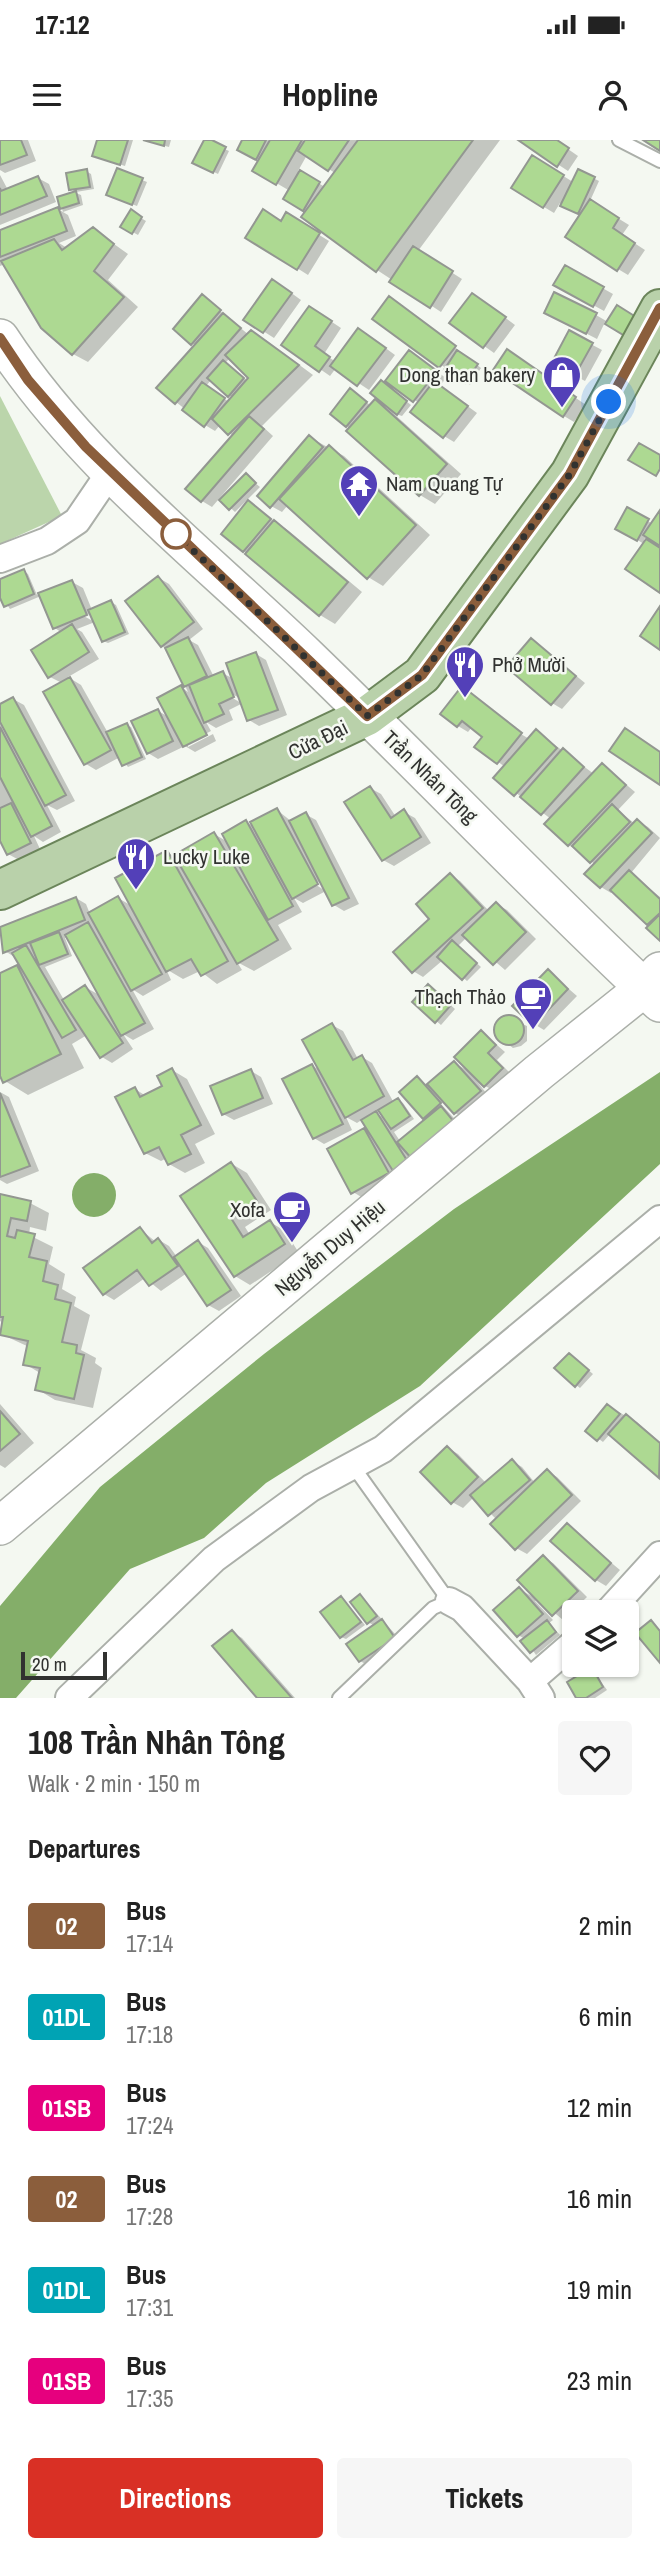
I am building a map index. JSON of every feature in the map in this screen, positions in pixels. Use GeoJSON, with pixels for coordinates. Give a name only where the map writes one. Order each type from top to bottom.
{"type":"FeatureCollection","features":[{"type":"Feature","properties":{"kind":"main road","name":"Cửa Đại"},"geometry":{"type":"LineString","coordinates":[[0,890],[367,716],[422,675],[570,474],[656,324]]}},
{"type":"Feature","properties":{"kind":"street","name":"Trần Nhân Tông"},"geometry":{"type":"LineString","coordinates":[[0,338],[28,380],[111,471],[655,987]]}},
{"type":"Feature","properties":{"kind":"street"},"geometry":{"type":"LineString","coordinates":[[0,559],[47,541],[77,521],[111,471]]}},
{"type":"Feature","properties":{"kind":"street","name":"Nguyễn Duy Hiệu"},"geometry":{"type":"LineString","coordinates":[[0,1526],[528,1081],[655,987]]}},
{"type":"Feature","properties":{"kind":"street"},"geometry":{"type":"LineString","coordinates":[[69,1698],[214,1559],[311,1488],[383,1450],[660,1219]]}},
{"type":"Feature","properties":{"kind":"street"},"geometry":{"type":"LineString","coordinates":[[619,1600],[660,1555]]}},
{"type":"Feature","properties":{"kind":"street"},"geometry":{"type":"LineString","coordinates":[[449,1601],[462,1608],[535,1689],[562,1657]]}},
{"type":"Feature","properties":{"kind":"lane"},"geometry":{"type":"LineString","coordinates":[[619,140],[660,162]]}},
{"type":"Feature","properties":{"kind":"lane"},"geometry":{"type":"LineString","coordinates":[[340,1698],[433,1608],[449,1601],[353,1466]]}},
{"type":"Feature","properties":{"kind":"shaded area"},"geometry":{"type":"Polygon","coordinates":[[[0,396],[62,516],[0,544],[0,396]]]}},
{"type":"Feature","properties":{"kind":"shaded area"},"geometry":{"type":"Polygon","coordinates":[[[660,1072],[660,1164],[420,1386],[266,1483],[204,1538],[130,1569],[16,1698],[0,1698],[0,1606],[100,1487],[264,1354],[454,1209],[660,1072]]]}},
{"type":"Feature","properties":{"kind":"shaded area"},"geometry":{"type":"Polygon","coordinates":[[[94,1173],[109,1180],[116,1195],[109,1210],[94,1217],[79,1210],[72,1195],[79,1180],[94,1173]]]}},
{"type":"Feature","properties":{"kind":"building"},"geometry":{"type":"Polygon","coordinates":[[[0,140],[21,140],[27,155],[0,165],[0,140]]]}},
{"type":"Feature","properties":{"kind":"building"},"geometry":{"type":"Polygon","coordinates":[[[97,140],[128,140],[120,165],[92,156],[97,140]]]}},
{"type":"Feature","properties":{"kind":"building"},"geometry":{"type":"Polygon","coordinates":[[[143,140],[165,140],[164,146],[143,140]]]}},
{"type":"Feature","properties":{"kind":"building"},"geometry":{"type":"Polygon","coordinates":[[[204,140],[212,140],[226,147],[213,173],[192,163],[204,140]]]}},
{"type":"Feature","properties":{"kind":"building"},"geometry":{"type":"Polygon","coordinates":[[[242,140],[266,140],[256,160],[237,150],[242,140]]]}},
{"type":"Feature","properties":{"kind":"building"},"geometry":{"type":"Polygon","coordinates":[[[270,140],[302,140],[276,185],[252,171],[270,140]]]}},
{"type":"Feature","properties":{"kind":"building"},"geometry":{"type":"Polygon","coordinates":[[[305,140],[349,140],[328,171],[298,151],[305,140]]]}},
{"type":"Feature","properties":{"kind":"building"},"geometry":{"type":"Polygon","coordinates":[[[358,140],[473,140],[376,272],[301,217],[358,140]]]}},
{"type":"Feature","properties":{"kind":"building"},"geometry":{"type":"Polygon","coordinates":[[[518,140],[557,140],[569,148],[557,167],[518,140]]]}},
{"type":"Feature","properties":{"kind":"building"},"geometry":{"type":"Polygon","coordinates":[[[643,140],[660,140],[660,151],[643,140]]]}},
{"type":"Feature","properties":{"kind":"building"},"geometry":{"type":"Polygon","coordinates":[[[532,155],[564,175],[543,208],[511,188],[532,155]]]}},
{"type":"Feature","properties":{"kind":"building"},"geometry":{"type":"Polygon","coordinates":[[[117,168],[143,178],[132,205],[106,195],[117,168]]]}},
{"type":"Feature","properties":{"kind":"building"},"geometry":{"type":"Polygon","coordinates":[[[87,169],[90,187],[69,190],[66,173],[87,169]]]}},
{"type":"Feature","properties":{"kind":"building"},"geometry":{"type":"Polygon","coordinates":[[[578,169],[595,177],[578,214],[560,206],[578,169]]]}},
{"type":"Feature","properties":{"kind":"building"},"geometry":{"type":"Polygon","coordinates":[[[300,170],[320,182],[303,211],[283,199],[300,170]]]}},
{"type":"Feature","properties":{"kind":"building"},"geometry":{"type":"Polygon","coordinates":[[[38,176],[47,196],[0,215],[0,188],[1,191],[38,176]]]}},
{"type":"Feature","properties":{"kind":"building"},"geometry":{"type":"Polygon","coordinates":[[[76,191],[79,203],[60,209],[57,197],[76,191]]]}},
{"type":"Feature","properties":{"kind":"building"},"geometry":{"type":"Polygon","coordinates":[[[590,199],[619,218],[613,228],[635,243],[617,271],[565,237],[590,199]]]}},
{"type":"Feature","properties":{"kind":"building"},"geometry":{"type":"Polygon","coordinates":[[[58,207],[67,231],[0,257],[0,230],[58,207]]]}},
{"type":"Feature","properties":{"kind":"building"},"geometry":{"type":"Polygon","coordinates":[[[131,209],[142,217],[132,234],[120,227],[131,209]]]}},
{"type":"Feature","properties":{"kind":"building"},"geometry":{"type":"Polygon","coordinates":[[[263,209],[281,221],[286,212],[320,233],[297,270],[245,238],[263,209]]]}},
{"type":"Feature","properties":{"kind":"building"},"geometry":{"type":"Polygon","coordinates":[[[93,227],[114,244],[94,271],[124,297],[72,355],[41,328],[1,261],[54,239],[62,250],[93,227]]]}},
{"type":"Feature","properties":{"kind":"building"},"geometry":{"type":"Polygon","coordinates":[[[413,246],[453,271],[430,308],[389,282],[413,246]]]}},
{"type":"Feature","properties":{"kind":"building"},"geometry":{"type":"Polygon","coordinates":[[[565,265],[604,287],[593,307],[553,285],[565,265]]]}},
{"type":"Feature","properties":{"kind":"building"},"geometry":{"type":"Polygon","coordinates":[[[272,279],[292,293],[263,333],[243,320],[272,279]]]}},
{"type":"Feature","properties":{"kind":"building"},"geometry":{"type":"Polygon","coordinates":[[[554,292],[597,313],[586,334],[544,313],[554,292]]]}},
{"type":"Feature","properties":{"kind":"building"},"geometry":{"type":"Polygon","coordinates":[[[472,293],[506,317],[483,348],[449,323],[472,293]]]}},
{"type":"Feature","properties":{"kind":"building"},"geometry":{"type":"Polygon","coordinates":[[[202,294],[221,310],[191,345],[173,329],[202,294]]]}},
{"type":"Feature","properties":{"kind":"building"},"geometry":{"type":"Polygon","coordinates":[[[389,296],[456,346],[439,368],[372,319],[389,296]]]}},
{"type":"Feature","properties":{"kind":"building"},"geometry":{"type":"Polygon","coordinates":[[[617,305],[636,317],[625,336],[605,324],[617,305]]]}},
{"type":"Feature","properties":{"kind":"building"},"geometry":{"type":"Polygon","coordinates":[[[309,306],[332,321],[315,346],[330,357],[319,372],[281,345],[309,306]]]}},
{"type":"Feature","properties":{"kind":"building"},"geometry":{"type":"Polygon","coordinates":[[[223,313],[241,328],[175,404],[156,388],[223,313]]]}},
{"type":"Feature","properties":{"kind":"building"},"geometry":{"type":"Polygon","coordinates":[[[358,328],[386,348],[357,386],[330,366],[358,328]]]}},
{"type":"Feature","properties":{"kind":"building"},"geometry":{"type":"Polygon","coordinates":[[[251,330],[299,365],[228,435],[212,419],[248,378],[225,355],[251,330]]]}},
{"type":"Feature","properties":{"kind":"building"},"geometry":{"type":"Polygon","coordinates":[[[569,330],[593,343],[574,377],[551,364],[569,330]]]}},
{"type":"Feature","properties":{"kind":"building"},"geometry":{"type":"Polygon","coordinates":[[[507,349],[576,397],[563,417],[493,370],[507,349]]]}},
{"type":"Feature","properties":{"kind":"building"},"geometry":{"type":"Polygon","coordinates":[[[409,350],[437,371],[413,402],[385,381],[409,350]]]}},
{"type":"Feature","properties":{"kind":"building"},"geometry":{"type":"Polygon","coordinates":[[[457,350],[478,364],[465,383],[444,370],[457,350]]]}},
{"type":"Feature","properties":{"kind":"building"},"geometry":{"type":"Polygon","coordinates":[[[223,360],[244,378],[228,397],[207,378],[223,360]]]}},
{"type":"Feature","properties":{"kind":"building"},"geometry":{"type":"Polygon","coordinates":[[[381,380],[407,401],[397,415],[370,393],[381,380]]]}},
{"type":"Feature","properties":{"kind":"building"},"geometry":{"type":"Polygon","coordinates":[[[434,381],[468,406],[443,438],[410,412],[434,381]]]}},
{"type":"Feature","properties":{"kind":"building"},"geometry":{"type":"Polygon","coordinates":[[[202,382],[225,398],[204,427],[182,410],[202,382]]]}},
{"type":"Feature","properties":{"kind":"building"},"geometry":{"type":"Polygon","coordinates":[[[350,388],[367,402],[346,427],[330,414],[350,388]]]}},
{"type":"Feature","properties":{"kind":"building"},"geometry":{"type":"Polygon","coordinates":[[[375,399],[447,464],[419,496],[346,431],[375,399]]]}},
{"type":"Feature","properties":{"kind":"building"},"geometry":{"type":"Polygon","coordinates":[[[249,416],[264,429],[201,502],[185,489],[249,416]]]}},
{"type":"Feature","properties":{"kind":"building"},"geometry":{"type":"Polygon","coordinates":[[[309,435],[323,447],[270,508],[257,496],[309,435]]]}},
{"type":"Feature","properties":{"kind":"building"},"geometry":{"type":"Polygon","coordinates":[[[639,443],[660,455],[660,469],[656,476],[628,460],[639,443]]]}},
{"type":"Feature","properties":{"kind":"building"},"geometry":{"type":"Polygon","coordinates":[[[329,445],[416,525],[367,579],[279,499],[329,445]]]}},
{"type":"Feature","properties":{"kind":"building"},"geometry":{"type":"Polygon","coordinates":[[[246,473],[256,483],[229,510],[219,500],[246,473]]]}},
{"type":"Feature","properties":{"kind":"building"},"geometry":{"type":"Polygon","coordinates":[[[248,500],[271,519],[243,552],[221,534],[248,500]]]}},
{"type":"Feature","properties":{"kind":"building"},"geometry":{"type":"Polygon","coordinates":[[[627,507],[649,519],[637,541],[615,529],[627,507]]]}},
{"type":"Feature","properties":{"kind":"building"},"geometry":{"type":"Polygon","coordinates":[[[660,510],[660,546],[643,535],[660,510]]]}},
{"type":"Feature","properties":{"kind":"building"},"geometry":{"type":"Polygon","coordinates":[[[274,520],[348,582],[319,616],[245,554],[274,520]]]}},
{"type":"Feature","properties":{"kind":"building"},"geometry":{"type":"Polygon","coordinates":[[[646,539],[660,548],[660,593],[625,569],[646,539]]]}},
{"type":"Feature","properties":{"kind":"building"},"geometry":{"type":"Polygon","coordinates":[[[24,569],[34,594],[4,607],[0,598],[0,579],[24,569]]]}},
{"type":"Feature","properties":{"kind":"building"},"geometry":{"type":"Polygon","coordinates":[[[158,576],[194,622],[161,647],[125,601],[158,576]]]}},
{"type":"Feature","properties":{"kind":"building"},"geometry":{"type":"Polygon","coordinates":[[[72,580],[87,615],[53,629],[38,593],[72,580]]]}},
{"type":"Feature","properties":{"kind":"building"},"geometry":{"type":"Polygon","coordinates":[[[111,600],[125,632],[102,642],[88,610],[111,600]]]}},
{"type":"Feature","properties":{"kind":"building"},"geometry":{"type":"Polygon","coordinates":[[[660,606],[660,650],[640,636],[660,606]]]}},
{"type":"Feature","properties":{"kind":"building"},"geometry":{"type":"Polygon","coordinates":[[[72,624],[89,652],[48,678],[31,650],[72,624]]]}},
{"type":"Feature","properties":{"kind":"building"},"geometry":{"type":"Polygon","coordinates":[[[188,637],[207,676],[184,687],[165,648],[188,637]]]}},
{"type":"Feature","properties":{"kind":"building"},"geometry":{"type":"Polygon","coordinates":[[[531,638],[576,676],[551,705],[506,667],[531,638]]]}},
{"type":"Feature","properties":{"kind":"building"},"geometry":{"type":"Polygon","coordinates":[[[256,652],[278,710],[247,721],[226,663],[256,652]]]}},
{"type":"Feature","properties":{"kind":"building"},"geometry":{"type":"Polygon","coordinates":[[[223,671],[234,697],[219,704],[224,714],[204,723],[189,685],[223,671]]]}},
{"type":"Feature","properties":{"kind":"building"},"geometry":{"type":"Polygon","coordinates":[[[70,677],[111,750],[84,765],[43,692],[70,677]]]}},
{"type":"Feature","properties":{"kind":"building"},"geometry":{"type":"Polygon","coordinates":[[[181,685],[207,735],[183,747],[157,698],[181,685]]]}},
{"type":"Feature","properties":{"kind":"building"},"geometry":{"type":"Polygon","coordinates":[[[462,686],[522,733],[497,764],[474,747],[482,737],[462,721],[457,727],[440,714],[462,686]]]}},
{"type":"Feature","properties":{"kind":"building"},"geometry":{"type":"Polygon","coordinates":[[[13,697],[66,795],[45,806],[0,722],[0,704],[13,697]]]}},
{"type":"Feature","properties":{"kind":"building"},"geometry":{"type":"Polygon","coordinates":[[[158,709],[173,741],[147,754],[131,721],[158,709]]]}},
{"type":"Feature","properties":{"kind":"building"},"geometry":{"type":"Polygon","coordinates":[[[127,723],[142,757],[122,766],[106,732],[127,723]]]}},
{"type":"Feature","properties":{"kind":"building"},"geometry":{"type":"Polygon","coordinates":[[[0,727],[52,826],[31,837],[0,777],[0,727]]]}},
{"type":"Feature","properties":{"kind":"building"},"geometry":{"type":"Polygon","coordinates":[[[625,728],[660,752],[660,785],[609,751],[625,728]]]}},
{"type":"Feature","properties":{"kind":"building"},"geometry":{"type":"Polygon","coordinates":[[[536,729],[557,748],[514,796],[493,778],[536,729]]]}},
{"type":"Feature","properties":{"kind":"building"},"geometry":{"type":"Polygon","coordinates":[[[563,748],[584,767],[541,815],[520,797],[563,748]]]}},
{"type":"Feature","properties":{"kind":"building"},"geometry":{"type":"Polygon","coordinates":[[[602,763],[626,785],[568,846],[544,824],[602,763]]]}},
{"type":"Feature","properties":{"kind":"building"},"geometry":{"type":"Polygon","coordinates":[[[370,786],[391,818],[404,809],[421,837],[382,861],[344,802],[370,786]]]}},
{"type":"Feature","properties":{"kind":"building"},"geometry":{"type":"Polygon","coordinates":[[[11,803],[31,843],[7,855],[0,841],[0,808],[11,803]]]}},
{"type":"Feature","properties":{"kind":"building"},"geometry":{"type":"Polygon","coordinates":[[[612,804],[630,822],[590,863],[572,846],[612,804]]]}},
{"type":"Feature","properties":{"kind":"building"},"geometry":{"type":"Polygon","coordinates":[[[277,808],[318,884],[292,899],[250,822],[277,808]]]}},
{"type":"Feature","properties":{"kind":"building"},"geometry":{"type":"Polygon","coordinates":[[[306,812],[349,898],[332,906],[289,821],[306,812]]]}},
{"type":"Feature","properties":{"kind":"building"},"geometry":{"type":"Polygon","coordinates":[[[637,819],[652,833],[600,888],[584,874],[637,819]]]}},
{"type":"Feature","properties":{"kind":"building"},"geometry":{"type":"Polygon","coordinates":[[[246,820],[293,906],[268,920],[222,834],[246,820]]]}},
{"type":"Feature","properties":{"kind":"building"},"geometry":{"type":"Polygon","coordinates":[[[214,832],[278,940],[237,964],[174,855],[214,832]]]}},
{"type":"Feature","properties":{"kind":"building"},"geometry":{"type":"Polygon","coordinates":[[[167,850],[228,961],[201,976],[191,959],[166,972],[115,878],[167,850]]]}},
{"type":"Feature","properties":{"kind":"building"},"geometry":{"type":"Polygon","coordinates":[[[629,870],[660,899],[660,913],[647,925],[610,890],[629,870]]]}},
{"type":"Feature","properties":{"kind":"building"},"geometry":{"type":"Polygon","coordinates":[[[450,873],[483,908],[412,973],[393,952],[429,919],[416,904],[450,873]]]}},
{"type":"Feature","properties":{"kind":"building"},"geometry":{"type":"Polygon","coordinates":[[[118,896],[162,974],[131,991],[88,913],[118,896]]]}},
{"type":"Feature","properties":{"kind":"building"},"geometry":{"type":"Polygon","coordinates":[[[76,897],[85,920],[3,953],[0,927],[76,897]]]}},
{"type":"Feature","properties":{"kind":"building"},"geometry":{"type":"Polygon","coordinates":[[[496,902],[526,932],[493,965],[462,935],[496,902]]]}},
{"type":"Feature","properties":{"kind":"building"},"geometry":{"type":"Polygon","coordinates":[[[660,914],[660,941],[646,928],[660,914]]]}},
{"type":"Feature","properties":{"kind":"building"},"geometry":{"type":"Polygon","coordinates":[[[88,922],[145,1023],[121,1036],[65,935],[88,922]]]}},
{"type":"Feature","properties":{"kind":"building"},"geometry":{"type":"Polygon","coordinates":[[[59,932],[68,954],[39,965],[30,943],[59,932]]]}},
{"type":"Feature","properties":{"kind":"building"},"geometry":{"type":"Polygon","coordinates":[[[452,940],[477,963],[462,980],[437,957],[452,940]]]}},
{"type":"Feature","properties":{"kind":"building"},"geometry":{"type":"Polygon","coordinates":[[[26,945],[76,1030],[62,1038],[12,953],[26,945]]]}},
{"type":"Feature","properties":{"kind":"building"},"geometry":{"type":"Polygon","coordinates":[[[17,965],[61,1054],[3,1083],[0,1076],[0,973],[17,965]]]}},
{"type":"Feature","properties":{"kind":"building"},"geometry":{"type":"Polygon","coordinates":[[[548,969],[568,989],[533,1026],[512,1006],[548,969]]]}},
{"type":"Feature","properties":{"kind":"building"},"geometry":{"type":"Polygon","coordinates":[[[428,984],[451,1005],[435,1023],[412,1002],[428,984]]]}},
{"type":"Feature","properties":{"kind":"building"},"geometry":{"type":"Polygon","coordinates":[[[85,985],[123,1043],[100,1058],[62,1000],[85,985]]]}},
{"type":"Feature","properties":{"kind":"building"},"geometry":{"type":"Polygon","coordinates":[[[509,1015],[520,1019],[524,1030],[520,1041],[509,1045],[498,1041],[494,1030],[498,1019],[509,1015]]]}},
{"type":"Feature","properties":{"kind":"building"},"geometry":{"type":"Polygon","coordinates":[[[332,1023],[353,1060],[362,1055],[384,1096],[345,1118],[302,1040],[332,1023]]]}},
{"type":"Feature","properties":{"kind":"building"},"geometry":{"type":"Polygon","coordinates":[[[481,1030],[496,1045],[488,1053],[503,1068],[484,1087],[454,1057],[481,1030]]]}},
{"type":"Feature","properties":{"kind":"building"},"geometry":{"type":"Polygon","coordinates":[[[454,1061],[481,1091],[454,1114],[427,1084],[454,1061]]]}},
{"type":"Feature","properties":{"kind":"building"},"geometry":{"type":"Polygon","coordinates":[[[312,1064],[343,1124],[313,1139],[282,1079],[312,1064]]]}},
{"type":"Feature","properties":{"kind":"building"},"geometry":{"type":"Polygon","coordinates":[[[172,1068],[201,1125],[181,1135],[191,1154],[168,1165],[159,1147],[144,1154],[115,1097],[135,1087],[140,1097],[162,1086],[157,1076],[172,1068]]]}},
{"type":"Feature","properties":{"kind":"building"},"geometry":{"type":"Polygon","coordinates":[[[251,1069],[263,1098],[222,1115],[210,1086],[251,1069]]]}},
{"type":"Feature","properties":{"kind":"building"},"geometry":{"type":"Polygon","coordinates":[[[417,1076],[441,1103],[423,1119],[399,1092],[417,1076]]]}},
{"type":"Feature","properties":{"kind":"building"},"geometry":{"type":"Polygon","coordinates":[[[0,1093],[30,1166],[0,1177],[0,1093]]]}},
{"type":"Feature","properties":{"kind":"building"},"geometry":{"type":"Polygon","coordinates":[[[398,1098],[410,1116],[391,1129],[378,1110],[398,1098]]]}},
{"type":"Feature","properties":{"kind":"building"},"geometry":{"type":"Polygon","coordinates":[[[441,1106],[455,1123],[412,1159],[397,1142],[441,1106]]]}},
{"type":"Feature","properties":{"kind":"building"},"geometry":{"type":"Polygon","coordinates":[[[376,1111],[408,1162],[393,1171],[361,1120],[376,1111]]]}},
{"type":"Feature","properties":{"kind":"building"},"geometry":{"type":"Polygon","coordinates":[[[364,1128],[389,1173],[351,1194],[327,1149],[364,1128]]]}},
{"type":"Feature","properties":{"kind":"building"},"geometry":{"type":"Polygon","coordinates":[[[231,1162],[257,1201],[231,1218],[243,1237],[270,1220],[285,1244],[234,1277],[180,1196],[231,1162]]]}},
{"type":"Feature","properties":{"kind":"building"},"geometry":{"type":"Polygon","coordinates":[[[0,1194],[31,1201],[27,1221],[11,1218],[7,1236],[15,1238],[17,1230],[35,1234],[29,1257],[47,1261],[43,1281],[58,1285],[55,1299],[71,1303],[62,1342],[77,1345],[76,1353],[84,1355],[74,1399],[35,1390],[40,1368],[23,1365],[28,1341],[0,1335],[3,1317],[0,1317],[0,1194]]]}},
{"type":"Feature","properties":{"kind":"building"},"geometry":{"type":"Polygon","coordinates":[[[140,1227],[152,1243],[158,1238],[178,1266],[149,1286],[137,1270],[103,1295],[83,1268],[140,1227]]]}},
{"type":"Feature","properties":{"kind":"building"},"geometry":{"type":"Polygon","coordinates":[[[198,1240],[231,1290],[207,1306],[174,1257],[198,1240]]]}},
{"type":"Feature","properties":{"kind":"building"},"geometry":{"type":"Polygon","coordinates":[[[569,1353],[589,1370],[575,1387],[554,1368],[569,1353]]]}},
{"type":"Feature","properties":{"kind":"building"},"geometry":{"type":"Polygon","coordinates":[[[607,1404],[620,1414],[597,1441],[585,1431],[607,1404]]]}},
{"type":"Feature","properties":{"kind":"building"},"geometry":{"type":"Polygon","coordinates":[[[0,1411],[20,1434],[0,1451],[0,1411]]]}},
{"type":"Feature","properties":{"kind":"building"},"geometry":{"type":"Polygon","coordinates":[[[626,1414],[660,1443],[659,1478],[608,1434],[626,1414]]]}},
{"type":"Feature","properties":{"kind":"building"},"geometry":{"type":"Polygon","coordinates":[[[447,1446],[478,1477],[451,1504],[420,1472],[447,1446]]]}},
{"type":"Feature","properties":{"kind":"building"},"geometry":{"type":"Polygon","coordinates":[[[512,1459],[530,1480],[488,1516],[470,1495],[512,1459]]]}},
{"type":"Feature","properties":{"kind":"building"},"geometry":{"type":"Polygon","coordinates":[[[547,1469],[572,1495],[515,1550],[490,1524],[547,1469]]]}},
{"type":"Feature","properties":{"kind":"building"},"geometry":{"type":"Polygon","coordinates":[[[567,1523],[611,1563],[595,1581],[550,1541],[567,1523]]]}},
{"type":"Feature","properties":{"kind":"building"},"geometry":{"type":"Polygon","coordinates":[[[543,1555],[578,1591],[569,1600],[562,1600],[562,1606],[552,1616],[517,1580],[543,1555]]]}},
{"type":"Feature","properties":{"kind":"building"},"geometry":{"type":"Polygon","coordinates":[[[519,1587],[543,1614],[517,1637],[493,1610],[519,1587]]]}},
{"type":"Feature","properties":{"kind":"building"},"geometry":{"type":"Polygon","coordinates":[[[360,1594],[377,1616],[367,1624],[350,1602],[360,1594]]]}},
{"type":"Feature","properties":{"kind":"building"},"geometry":{"type":"Polygon","coordinates":[[[341,1596],[361,1622],[340,1638],[320,1612],[341,1596]]]}},
{"type":"Feature","properties":{"kind":"building"},"geometry":{"type":"Polygon","coordinates":[[[382,1619],[395,1638],[359,1662],[346,1644],[382,1619]]]}},
{"type":"Feature","properties":{"kind":"building"},"geometry":{"type":"Polygon","coordinates":[[[547,1620],[556,1632],[530,1653],[520,1641],[547,1620]]]}},
{"type":"Feature","properties":{"kind":"building"},"geometry":{"type":"Polygon","coordinates":[[[651,1620],[660,1631],[660,1663],[639,1638],[639,1630],[651,1620]]]}},
{"type":"Feature","properties":{"kind":"building"},"geometry":{"type":"Polygon","coordinates":[[[232,1630],[292,1698],[257,1698],[212,1646],[232,1630]]]}},
{"type":"Feature","properties":{"kind":"building"},"geometry":{"type":"Polygon","coordinates":[[[575,1677],[598,1677],[603,1687],[586,1698],[576,1698],[567,1682],[575,1677]]]}},
{"type":"Feature","properties":{"kind":"bus line","name":"02"},"geometry":{"type":"LineString","coordinates":[[0,338],[28,380],[86,447],[367,716],[422,675],[570,474],[660,308]]}},
{"type":"Feature","properties":{"kind":"place","name":"Dong than bakery"},"geometry":{"type":"Point","coordinates":[562,409]}},
{"type":"Feature","properties":{"kind":"place","name":"Nam Quang Tự"},"geometry":{"type":"Point","coordinates":[359,518]}},
{"type":"Feature","properties":{"kind":"place","name":"Phở Mười"},"geometry":{"type":"Point","coordinates":[465,699]}},
{"type":"Feature","properties":{"kind":"place","name":"Lucky Luke"},"geometry":{"type":"Point","coordinates":[136,891]}},
{"type":"Feature","properties":{"kind":"place","name":"Thạch Thảo"},"geometry":{"type":"Point","coordinates":[533,1031]}},
{"type":"Feature","properties":{"kind":"place","name":"Xofa"},"geometry":{"type":"Point","coordinates":[292,1244]}},
{"type":"Feature","properties":{"kind":"route"},"geometry":{"type":"LineString","coordinates":[[176,534],[367,716],[422,675],[570,474],[609,402]]}}]}
